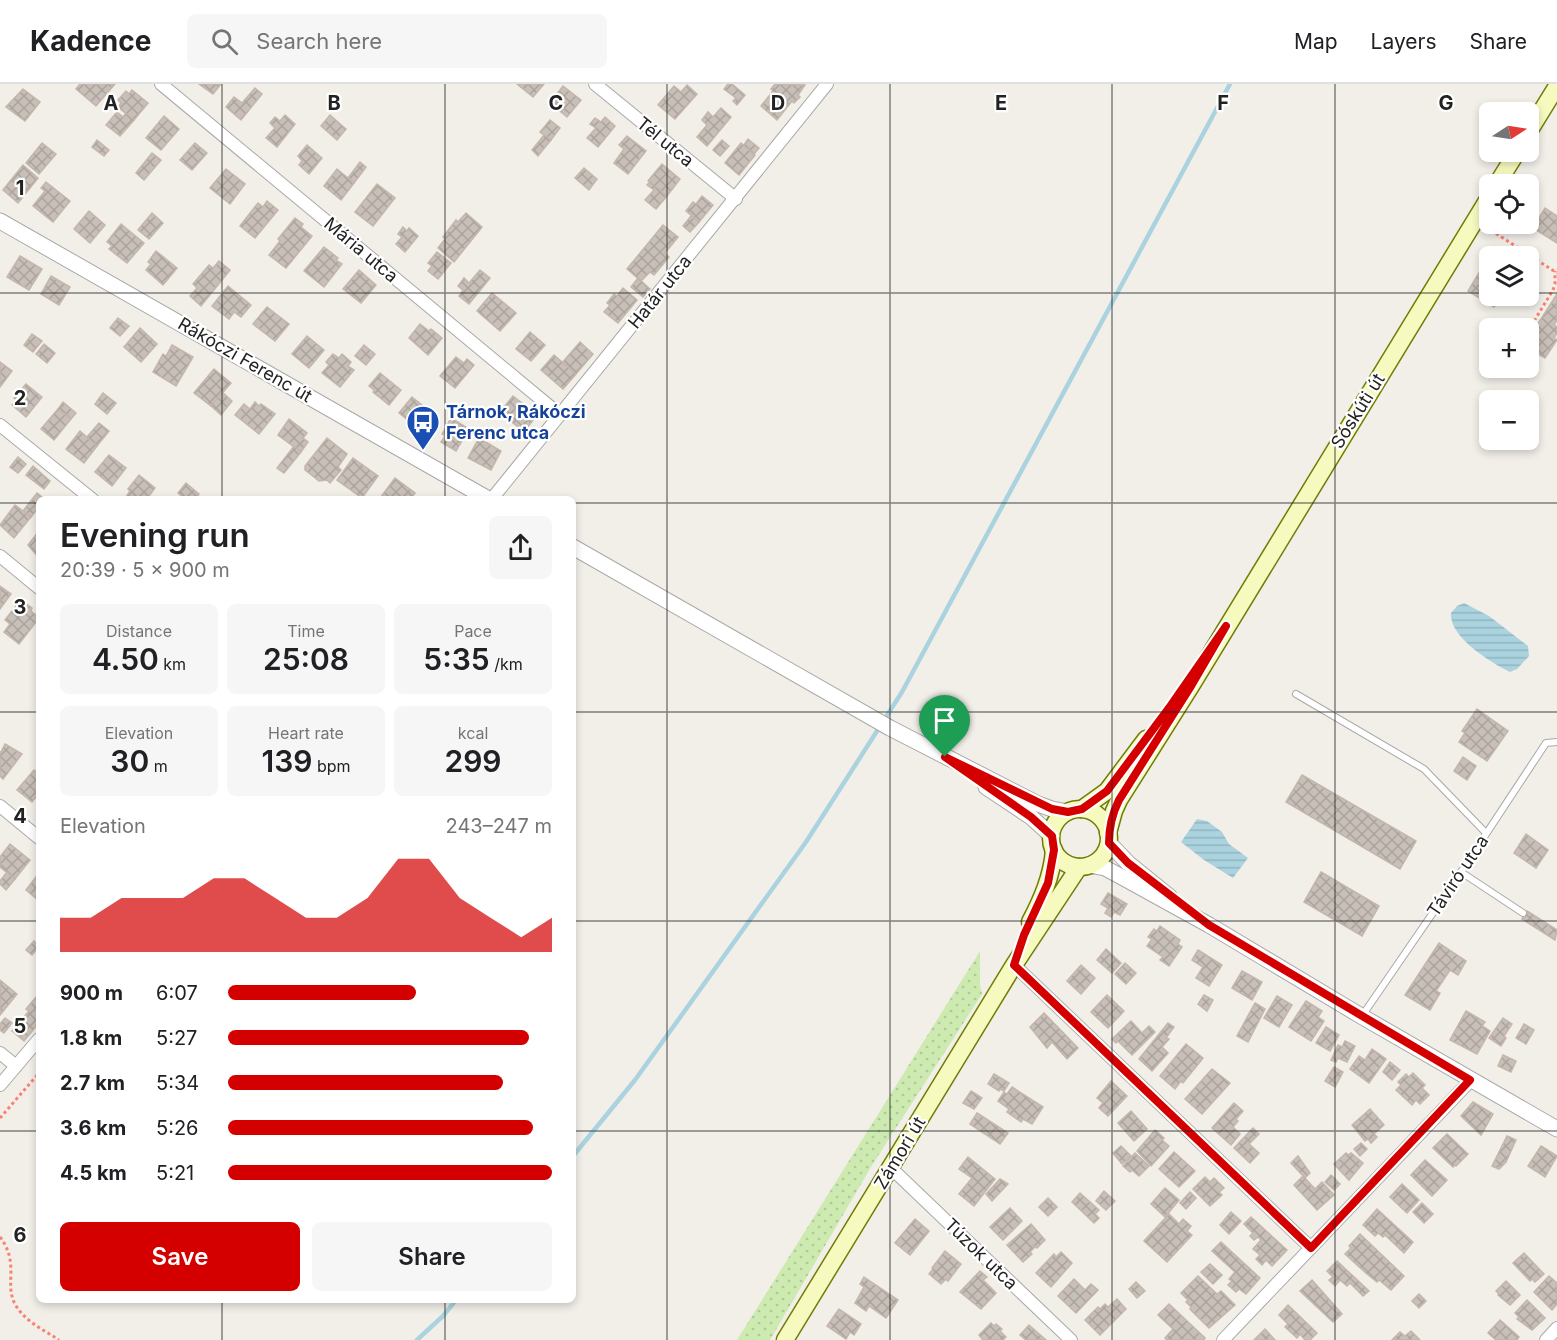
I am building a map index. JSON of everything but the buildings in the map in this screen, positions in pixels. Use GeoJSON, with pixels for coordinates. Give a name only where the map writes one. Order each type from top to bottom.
{"type":"FeatureCollection","features":[{"type":"Feature","properties":{"kind":"main road"},"geometry":{"type":"LineString","coordinates":[[1539,116],[1557,87]]}},
{"type":"Feature","properties":{"kind":"main road","name":"Sóskúti út"},"geometry":{"type":"LineString","coordinates":[[1109,838],[1114,811],[1119,800],[1185,696],[1479,214]]}},
{"type":"Feature","properties":{"kind":"main road","name":"Sóskúti út"},"geometry":{"type":"LineString","coordinates":[[1075,811],[1107,791],[1226,626]]}},
{"type":"Feature","properties":{"kind":"main road"},"geometry":{"type":"LineString","coordinates":[[1075,811],[1096,814],[1106,825],[1109,838],[1100,859],[1084,866],[1064,862],[1053,843],[1056,822],[1075,811]]}},
{"type":"Feature","properties":{"kind":"main road","name":"Zámori út"},"geometry":{"type":"LineString","coordinates":[[1014,965],[1024,935],[1048,883],[1053,843]]}},
{"type":"Feature","properties":{"kind":"main road","name":"Zámori út"},"geometry":{"type":"LineString","coordinates":[[785,1340],[1014,965],[1084,866]]}},
{"type":"Feature","properties":{"kind":"street","name":"Mária utca"},"geometry":{"type":"LineString","coordinates":[[161,84],[561,415]]}},
{"type":"Feature","properties":{"kind":"street","name":"Tél utca"},"geometry":{"type":"LineString","coordinates":[[595,84],[736,199]]}},
{"type":"Feature","properties":{"kind":"street","name":"Határ utca"},"geometry":{"type":"LineString","coordinates":[[493,496],[827,84]]}},
{"type":"Feature","properties":{"kind":"street","name":"Rákóczi Ferenc út"},"geometry":{"type":"LineString","coordinates":[[0,221],[483,496]]}},
{"type":"Feature","properties":{"kind":"street"},"geometry":{"type":"LineString","coordinates":[[0,425],[88,496]]}},
{"type":"Feature","properties":{"kind":"street"},"geometry":{"type":"LineString","coordinates":[[576,549],[869,717],[945,757],[1038,804],[1052,809],[1075,811]]}},
{"type":"Feature","properties":{"kind":"street"},"geometry":{"type":"LineString","coordinates":[[0,556],[36,586]]}},
{"type":"Feature","properties":{"kind":"street"},"geometry":{"type":"LineString","coordinates":[[945,757],[1031,817],[1053,843]]}},
{"type":"Feature","properties":{"kind":"street"},"geometry":{"type":"LineString","coordinates":[[0,807],[36,836]]}},
{"type":"Feature","properties":{"kind":"street"},"geometry":{"type":"LineString","coordinates":[[1109,838],[1128,863],[1209,925]]}},
{"type":"Feature","properties":{"kind":"street"},"geometry":{"type":"LineString","coordinates":[[1084,866],[1105,868],[1209,925],[1557,1129]]}},
{"type":"Feature","properties":{"kind":"street"},"geometry":{"type":"LineString","coordinates":[[1014,965],[1311,1248]]}},
{"type":"Feature","properties":{"kind":"street"},"geometry":{"type":"LineString","coordinates":[[0,1085],[36,1043]]}},
{"type":"Feature","properties":{"kind":"street"},"geometry":{"type":"LineString","coordinates":[[0,1053],[16,1066]]}},
{"type":"Feature","properties":{"kind":"street"},"geometry":{"type":"LineString","coordinates":[[1223,1340],[1470,1080]]}},
{"type":"Feature","properties":{"kind":"street","name":"Túzok utca"},"geometry":{"type":"LineString","coordinates":[[891,1168],[1071,1340]]}},
{"type":"Feature","properties":{"kind":"street"},"geometry":{"type":"LineString","coordinates":[[1546,1340],[1557,1328]]}},
{"type":"Feature","properties":{"kind":"lane"},"geometry":{"type":"LineString","coordinates":[[1296,694],[1424,769],[1486,832]]}},
{"type":"Feature","properties":{"kind":"lane","name":"Táviró utca"},"geometry":{"type":"LineString","coordinates":[[1361,1016],[1461,872],[1545,744],[1557,742]]}},
{"type":"Feature","properties":{"kind":"lane"},"geometry":{"type":"LineString","coordinates":[[1461,872],[1523,913]]}},
{"type":"Feature","properties":{"kind":"path"},"geometry":{"type":"LineString","coordinates":[[1499,234],[1556,272],[1556,284],[1536,318]]}},
{"type":"Feature","properties":{"kind":"path"},"geometry":{"type":"LineString","coordinates":[[0,1118],[36,1076]]}},
{"type":"Feature","properties":{"kind":"path"},"geometry":{"type":"LineString","coordinates":[[0,1237],[12,1263],[14,1302],[27,1319],[59,1340]]}},
{"type":"Feature","properties":{"kind":"green space"},"geometry":{"type":"Polygon","coordinates":[[[980,951],[982,994],[871,1167],[770,1340],[737,1340],[980,951]]]}},
{"type":"Feature","properties":{"kind":"water"},"geometry":{"type":"Polygon","coordinates":[[[1464,603],[1489,616],[1528,646],[1529,656],[1517,669],[1510,672],[1492,662],[1464,640],[1452,622],[1451,613],[1457,606],[1464,603]]]}},
{"type":"Feature","properties":{"kind":"water"},"geometry":{"type":"Polygon","coordinates":[[[1197,819],[1207,821],[1222,832],[1229,844],[1248,858],[1233,878],[1181,842],[1197,819]]]}},
{"type":"Feature","properties":{"kind":"waterway"},"geometry":{"type":"LineString","coordinates":[[576,1152],[635,1080],[806,842],[902,692],[1230,84]]}},
{"type":"Feature","properties":{"kind":"waterway"},"geometry":{"type":"LineString","coordinates":[[417,1340],[454,1303]]}},
{"type":"Feature","properties":{"kind":"place","name":"Tárnok, Rákóczi Ferenc utca"},"geometry":{"type":"Point","coordinates":[423,451]}},
{"type":"Feature","properties":{"kind":"route"},"geometry":{"type":"LineString","coordinates":[[1226,626],[1119,800],[1108,833],[1109,843],[1128,863],[1167,895],[1209,925],[1470,1080],[1311,1248],[1014,965],[1024,935],[1048,883],[1053,863],[1052,836],[1031,817],[945,757],[1038,804],[1068,812],[1082,809],[1107,791],[1226,626]]}}]}
